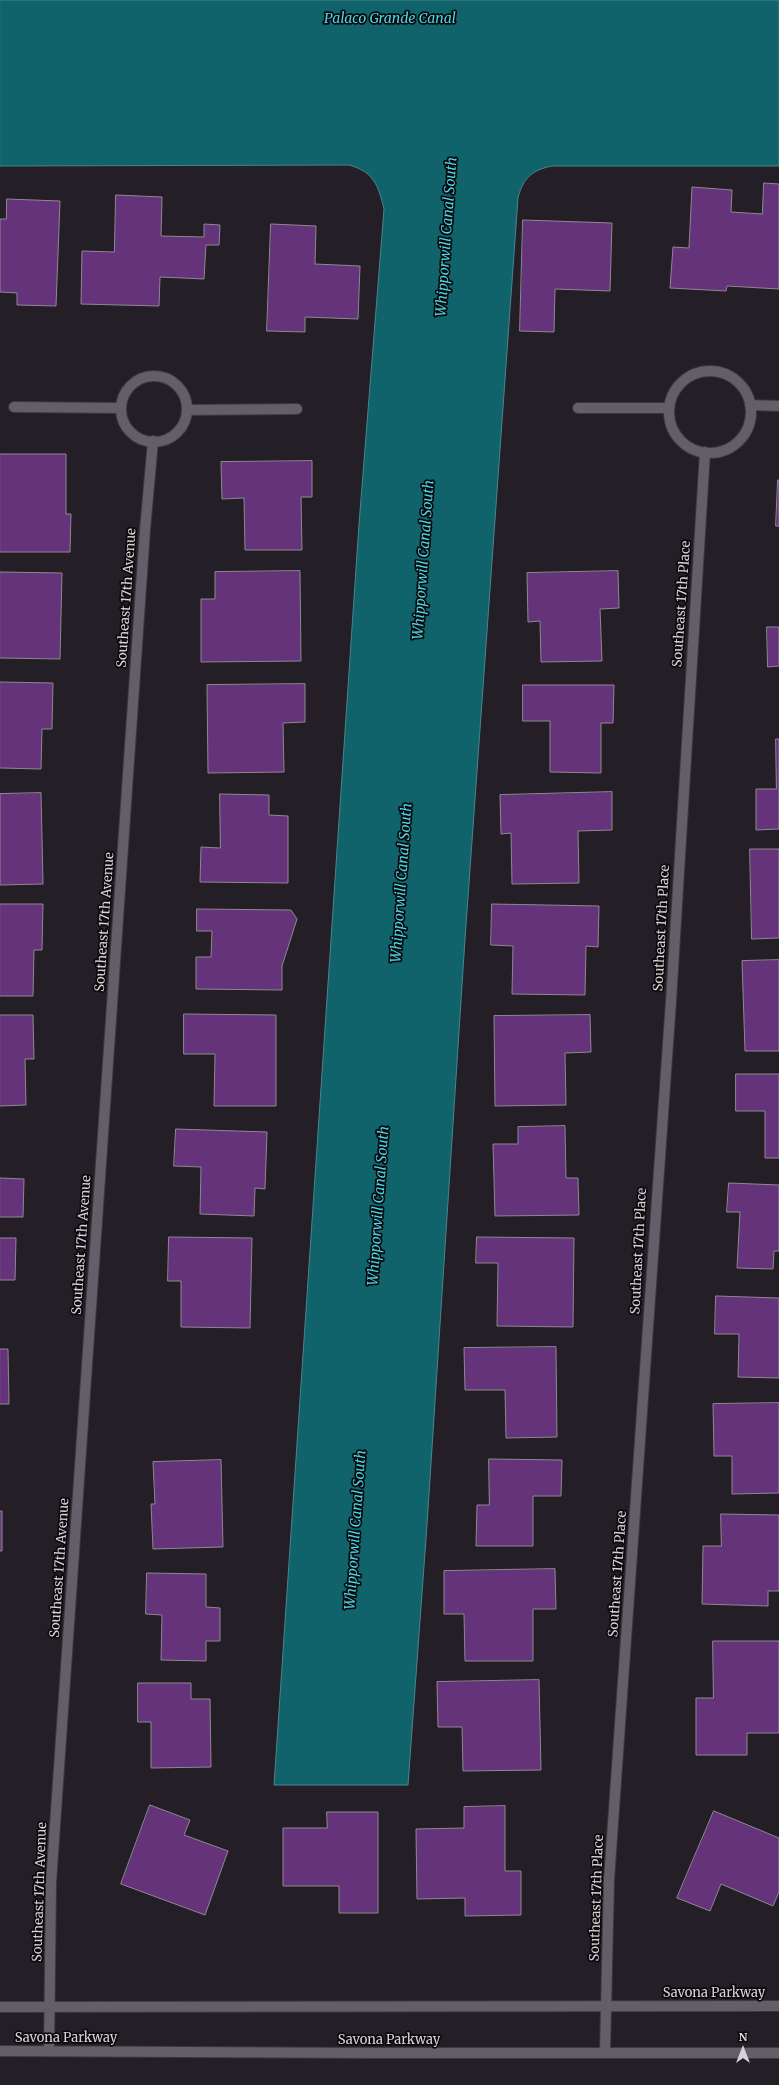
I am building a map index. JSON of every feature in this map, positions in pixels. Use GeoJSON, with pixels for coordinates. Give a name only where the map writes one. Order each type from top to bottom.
{"type":"FeatureCollection","features":[{"type":"Feature","properties":{"kind":"street"},"geometry":{"type":"LineString","coordinates":[[702,372],[715,372],[727,375],[738,383],[746,393],[750,405],[750,418],[746,430],[740,440],[730,448],[718,452],[705,452],[693,449],[682,442],[674,433],[670,420],[669,408],[672,396],[679,385],[690,377],[702,372]]}},
{"type":"Feature","properties":{"kind":"street"},"geometry":{"type":"LineString","coordinates":[[155,376],[165,378],[182,390],[187,410],[185,420],[180,429],[172,436],[163,440],[153,441],[143,440],[127,428],[122,418],[121,408],[123,398],[135,382],[155,376]]}},
{"type":"Feature","properties":{"kind":"street"},"geometry":{"type":"LineString","coordinates":[[750,405],[779,406]]}},
{"type":"Feature","properties":{"kind":"street"},"geometry":{"type":"LineString","coordinates":[[14,407],[121,408]]}},
{"type":"Feature","properties":{"kind":"street"},"geometry":{"type":"LineString","coordinates":[[578,408],[669,408]]}},
{"type":"Feature","properties":{"kind":"street"},"geometry":{"type":"LineString","coordinates":[[187,410],[297,409]]}},
{"type":"Feature","properties":{"kind":"street","name":"Southeast 17th Avenue"},"geometry":{"type":"LineString","coordinates":[[49,2051],[51,1883],[145,530],[153,441]]}},
{"type":"Feature","properties":{"kind":"street","name":"Southeast 17th Place"},"geometry":{"type":"LineString","coordinates":[[605,2052],[609,1880],[671,1001],[705,452]]}},
{"type":"Feature","properties":{"kind":"street","name":"Savona Parkway"},"geometry":{"type":"LineString","coordinates":[[0,2007],[779,2006]]}},
{"type":"Feature","properties":{"kind":"street","name":"Savona Parkway"},"geometry":{"type":"LineString","coordinates":[[0,2051],[779,2053]]}},
{"type":"Feature","properties":{"kind":"water"},"geometry":{"type":"Polygon","coordinates":[[[0,0],[779,0],[779,166],[552,166],[539,170],[529,176],[520,191],[518,198],[465,939],[427,1525],[408,1785],[274,1785],[359,524],[384,209],[380,193],[374,181],[364,171],[349,165],[0,166],[0,0]]]}},
{"type":"Feature","properties":{"kind":"building"},"geometry":{"type":"Polygon","coordinates":[[[764,183],[779,184],[779,289],[727,286],[726,291],[670,288],[673,247],[689,248],[692,187],[732,190],[731,212],[762,214],[764,183]]]}},
{"type":"Feature","properties":{"kind":"building"},"geometry":{"type":"Polygon","coordinates":[[[116,195],[162,197],[161,236],[204,237],[204,224],[220,225],[219,245],[206,245],[204,279],[160,277],[159,306],[81,304],[82,251],[114,252],[116,195]]]}},
{"type":"Feature","properties":{"kind":"building"},"geometry":{"type":"Polygon","coordinates":[[[7,199],[60,201],[56,306],[17,305],[17,293],[0,292],[0,219],[6,219],[7,199]]]}},
{"type":"Feature","properties":{"kind":"building"},"geometry":{"type":"Polygon","coordinates":[[[523,220],[612,223],[610,291],[555,289],[554,332],[520,331],[523,220]]]}},
{"type":"Feature","properties":{"kind":"building"},"geometry":{"type":"Polygon","coordinates":[[[271,224],[316,226],[315,264],[360,266],[358,319],[305,317],[305,332],[267,331],[271,224]]]}},
{"type":"Feature","properties":{"kind":"building"},"geometry":{"type":"Polygon","coordinates":[[[0,454],[66,454],[66,514],[71,514],[70,552],[0,552],[0,454]]]}},
{"type":"Feature","properties":{"kind":"building"},"geometry":{"type":"Polygon","coordinates":[[[312,461],[312,497],[301,497],[302,550],[245,550],[244,498],[222,499],[221,462],[312,461]]]}},
{"type":"Feature","properties":{"kind":"building"},"geometry":{"type":"Polygon","coordinates":[[[778,480],[779,526],[776,526],[778,480]]]}},
{"type":"Feature","properties":{"kind":"building"},"geometry":{"type":"Polygon","coordinates":[[[300,571],[301,661],[201,662],[201,599],[215,599],[215,572],[300,571]]]}},
{"type":"Feature","properties":{"kind":"building"},"geometry":{"type":"Polygon","coordinates":[[[618,571],[619,608],[600,609],[602,661],[541,662],[540,621],[528,622],[527,573],[618,571]]]}},
{"type":"Feature","properties":{"kind":"building"},"geometry":{"type":"Polygon","coordinates":[[[0,572],[62,573],[60,659],[0,658],[0,572]]]}},
{"type":"Feature","properties":{"kind":"building"},"geometry":{"type":"Polygon","coordinates":[[[767,627],[779,627],[779,666],[768,667],[767,627]]]}},
{"type":"Feature","properties":{"kind":"building"},"geometry":{"type":"Polygon","coordinates":[[[0,682],[53,683],[52,729],[42,729],[41,769],[0,768],[0,682]]]}},
{"type":"Feature","properties":{"kind":"building"},"geometry":{"type":"Polygon","coordinates":[[[305,684],[305,722],[283,723],[284,772],[208,773],[207,685],[305,684]]]}},
{"type":"Feature","properties":{"kind":"building"},"geometry":{"type":"Polygon","coordinates":[[[523,685],[614,685],[613,723],[601,723],[601,773],[550,772],[550,721],[523,721],[523,685]]]}},
{"type":"Feature","properties":{"kind":"building"},"geometry":{"type":"Polygon","coordinates":[[[776,739],[779,739],[779,829],[756,830],[756,789],[776,789],[776,739]]]}},
{"type":"Feature","properties":{"kind":"building"},"geometry":{"type":"Polygon","coordinates":[[[612,792],[612,830],[578,831],[579,883],[512,884],[511,833],[501,834],[500,795],[612,792]]]}},
{"type":"Feature","properties":{"kind":"building"},"geometry":{"type":"Polygon","coordinates":[[[41,793],[43,884],[0,885],[0,794],[41,793]]]}},
{"type":"Feature","properties":{"kind":"building"},"geometry":{"type":"Polygon","coordinates":[[[220,794],[269,795],[269,815],[288,816],[288,883],[200,882],[201,847],[220,848],[220,794]]]}},
{"type":"Feature","properties":{"kind":"building"},"geometry":{"type":"Polygon","coordinates":[[[750,849],[779,849],[779,938],[752,939],[750,849]]]}},
{"type":"Feature","properties":{"kind":"building"},"geometry":{"type":"Polygon","coordinates":[[[0,904],[43,904],[42,950],[34,950],[33,996],[0,996],[0,904]]]}},
{"type":"Feature","properties":{"kind":"building"},"geometry":{"type":"Polygon","coordinates":[[[492,904],[599,906],[598,947],[586,946],[585,995],[512,994],[513,946],[491,945],[492,904]]]}},
{"type":"Feature","properties":{"kind":"building"},"geometry":{"type":"Polygon","coordinates":[[[197,909],[291,910],[297,919],[282,966],[282,990],[196,989],[196,957],[211,957],[212,931],[197,931],[197,909]]]}},
{"type":"Feature","properties":{"kind":"building"},"geometry":{"type":"Polygon","coordinates":[[[779,960],[779,1051],[745,1051],[742,961],[779,960]]]}},
{"type":"Feature","properties":{"kind":"building"},"geometry":{"type":"Polygon","coordinates":[[[184,1014],[276,1015],[276,1106],[214,1106],[215,1054],[184,1054],[184,1014]]]}},
{"type":"Feature","properties":{"kind":"building"},"geometry":{"type":"Polygon","coordinates":[[[0,1015],[33,1015],[34,1059],[25,1059],[26,1105],[0,1106],[0,1015]]]}},
{"type":"Feature","properties":{"kind":"building"},"geometry":{"type":"Polygon","coordinates":[[[590,1015],[591,1052],[565,1053],[566,1105],[495,1106],[494,1016],[590,1015]]]}},
{"type":"Feature","properties":{"kind":"building"},"geometry":{"type":"Polygon","coordinates":[[[736,1074],[779,1074],[779,1158],[765,1158],[765,1111],[736,1111],[736,1074]]]}},
{"type":"Feature","properties":{"kind":"building"},"geometry":{"type":"Polygon","coordinates":[[[565,1126],[566,1178],[578,1178],[579,1215],[495,1216],[493,1144],[518,1144],[518,1127],[565,1126]]]}},
{"type":"Feature","properties":{"kind":"building"},"geometry":{"type":"Polygon","coordinates":[[[176,1129],[267,1132],[265,1189],[255,1188],[254,1216],[200,1214],[201,1167],[174,1166],[176,1129]]]}},
{"type":"Feature","properties":{"kind":"building"},"geometry":{"type":"Polygon","coordinates":[[[0,1178],[24,1179],[23,1217],[0,1217],[0,1178]]]}},
{"type":"Feature","properties":{"kind":"building"},"geometry":{"type":"Polygon","coordinates":[[[729,1183],[779,1185],[779,1251],[774,1251],[773,1269],[737,1268],[740,1212],[727,1212],[729,1183]]]}},
{"type":"Feature","properties":{"kind":"building"},"geometry":{"type":"Polygon","coordinates":[[[169,1237],[252,1238],[250,1328],[181,1327],[181,1281],[168,1281],[169,1237]]]}},
{"type":"Feature","properties":{"kind":"building"},"geometry":{"type":"Polygon","coordinates":[[[477,1237],[574,1238],[573,1327],[497,1326],[498,1263],[476,1263],[477,1237]]]}},
{"type":"Feature","properties":{"kind":"building"},"geometry":{"type":"Polygon","coordinates":[[[0,1238],[16,1238],[15,1280],[0,1280],[0,1238]]]}},
{"type":"Feature","properties":{"kind":"building"},"geometry":{"type":"Polygon","coordinates":[[[716,1296],[779,1298],[779,1378],[738,1377],[739,1334],[715,1334],[716,1296]]]}},
{"type":"Feature","properties":{"kind":"building"},"geometry":{"type":"Polygon","coordinates":[[[556,1347],[557,1437],[506,1438],[505,1390],[465,1390],[464,1348],[556,1347]]]}},
{"type":"Feature","properties":{"kind":"building"},"geometry":{"type":"Polygon","coordinates":[[[0,1349],[8,1349],[9,1404],[0,1404],[0,1349]]]}},
{"type":"Feature","properties":{"kind":"building"},"geometry":{"type":"Polygon","coordinates":[[[779,1403],[779,1493],[732,1494],[732,1456],[714,1456],[713,1404],[779,1403]]]}},
{"type":"Feature","properties":{"kind":"building"},"geometry":{"type":"Polygon","coordinates":[[[489,1459],[562,1460],[561,1496],[533,1496],[533,1546],[476,1546],[477,1505],[489,1505],[489,1459]]]}},
{"type":"Feature","properties":{"kind":"building"},"geometry":{"type":"Polygon","coordinates":[[[221,1460],[223,1547],[153,1549],[151,1504],[155,1504],[153,1462],[221,1460]]]}},
{"type":"Feature","properties":{"kind":"building"},"geometry":{"type":"Polygon","coordinates":[[[0,1511],[2,1511],[2,1551],[0,1551],[0,1511]]]}},
{"type":"Feature","properties":{"kind":"building"},"geometry":{"type":"Polygon","coordinates":[[[721,1514],[779,1515],[779,1591],[768,1591],[768,1606],[702,1604],[703,1546],[721,1546],[721,1514]]]}},
{"type":"Feature","properties":{"kind":"building"},"geometry":{"type":"Polygon","coordinates":[[[555,1569],[556,1609],[533,1609],[533,1661],[465,1661],[464,1614],[444,1614],[444,1571],[555,1569]]]}},
{"type":"Feature","properties":{"kind":"building"},"geometry":{"type":"Polygon","coordinates":[[[147,1573],[206,1574],[206,1607],[220,1608],[220,1641],[206,1641],[206,1661],[161,1660],[162,1615],[146,1614],[147,1573]]]}},
{"type":"Feature","properties":{"kind":"building"},"geometry":{"type":"Polygon","coordinates":[[[713,1641],[779,1641],[779,1733],[747,1733],[747,1755],[696,1755],[696,1698],[713,1698],[713,1641]]]}},
{"type":"Feature","properties":{"kind":"building"},"geometry":{"type":"Polygon","coordinates":[[[539,1680],[541,1770],[463,1771],[462,1727],[438,1727],[437,1682],[539,1680]]]}},
{"type":"Feature","properties":{"kind":"building"},"geometry":{"type":"Polygon","coordinates":[[[138,1683],[191,1683],[191,1699],[210,1699],[211,1767],[151,1768],[151,1722],[138,1722],[138,1683]]]}},
{"type":"Feature","properties":{"kind":"building"},"geometry":{"type":"Polygon","coordinates":[[[150,1805],[190,1820],[184,1835],[228,1851],[205,1915],[121,1884],[150,1805]]]}},
{"type":"Feature","properties":{"kind":"building"},"geometry":{"type":"Polygon","coordinates":[[[505,1806],[505,1871],[521,1871],[521,1915],[465,1916],[465,1898],[417,1899],[416,1829],[464,1828],[464,1807],[505,1806]]]}},
{"type":"Feature","properties":{"kind":"building"},"geometry":{"type":"Polygon","coordinates":[[[714,1811],[779,1838],[779,1892],[773,1906],[721,1884],[710,1911],[677,1898],[714,1811]]]}},
{"type":"Feature","properties":{"kind":"building"},"geometry":{"type":"Polygon","coordinates":[[[327,1812],[378,1812],[378,1913],[339,1913],[339,1886],[283,1886],[283,1828],[327,1828],[327,1812]]]}},
{"type":"Feature","properties":{"kind":"water label","name":"Palaco Grande Canal"},"geometry":{"type":"Point","coordinates":[390,19]}},
{"type":"Feature","properties":{"kind":"water label","name":"Whipporwill Canal South"},"geometry":{"type":"Point","coordinates":[447,237]}},
{"type":"Feature","properties":{"kind":"water label","name":"Whipporwill Canal South"},"geometry":{"type":"Point","coordinates":[424,560]}},
{"type":"Feature","properties":{"kind":"water label","name":"Whipporwill Canal South"},"geometry":{"type":"Point","coordinates":[402,883]}},
{"type":"Feature","properties":{"kind":"water label","name":"Whipporwill Canal South"},"geometry":{"type":"Point","coordinates":[379,1206]}},
{"type":"Feature","properties":{"kind":"water label","name":"Whipporwill Canal South"},"geometry":{"type":"Point","coordinates":[356,1530]}}]}
